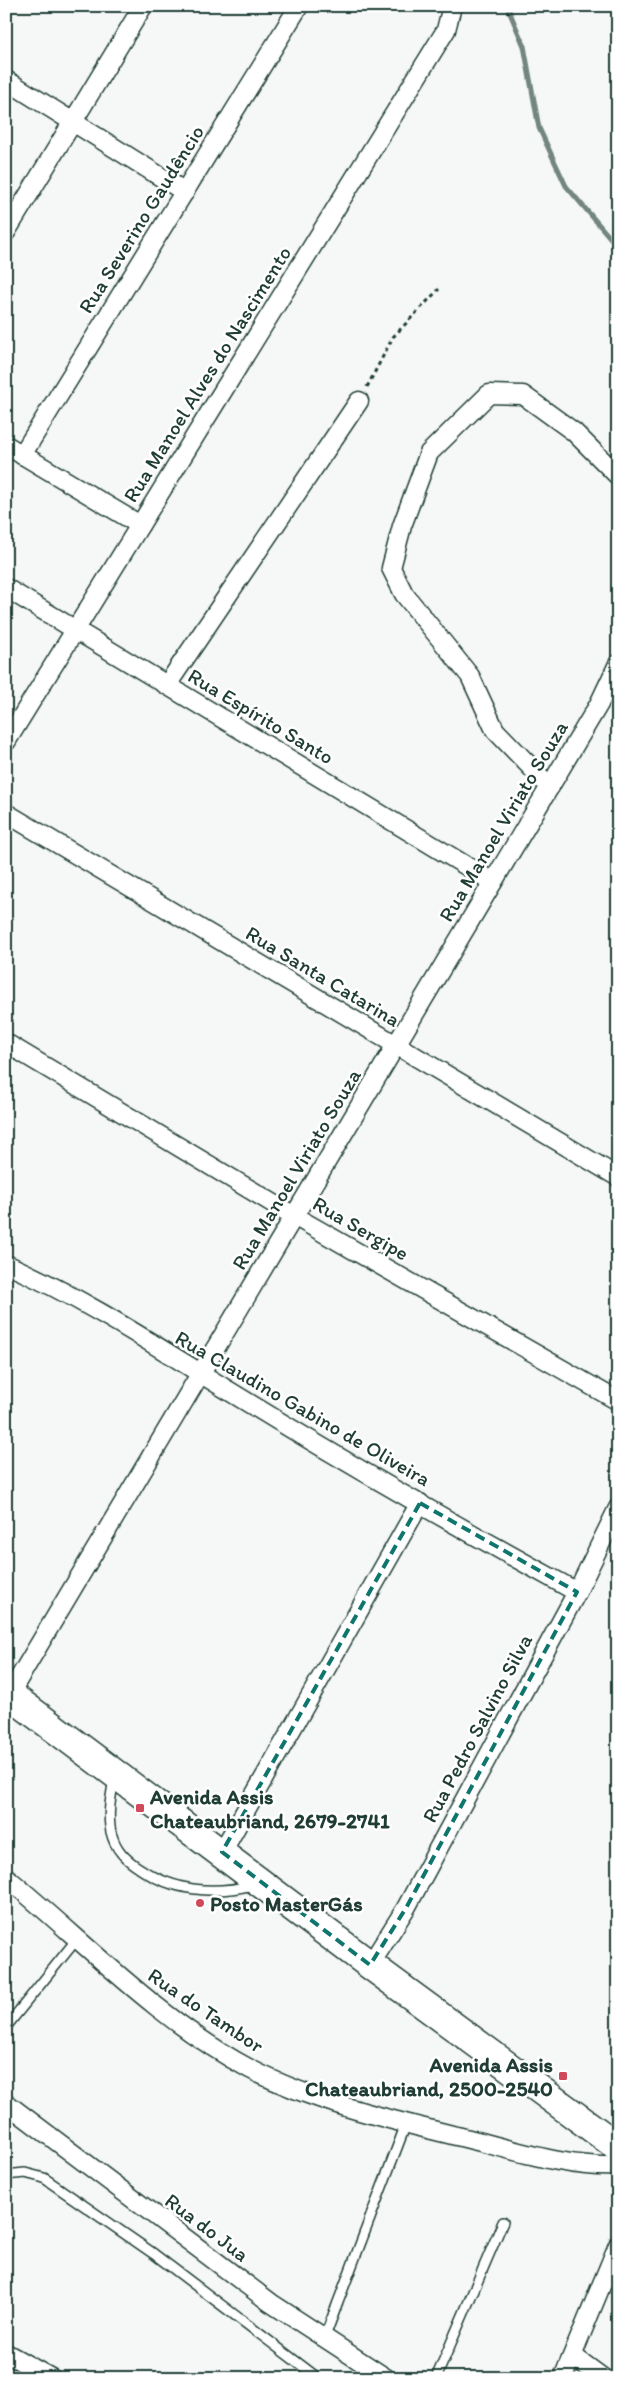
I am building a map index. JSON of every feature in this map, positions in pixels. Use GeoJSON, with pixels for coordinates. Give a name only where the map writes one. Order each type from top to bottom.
{"type":"FeatureCollection","features":[{"type":"Feature","properties":{"kind":"main road"},"geometry":{"type":"LineString","coordinates":[[8,1694],[262,1882],[370,1966],[618,2147]]}},
{"type":"Feature","properties":{"kind":"street"},"geometry":{"type":"LineString","coordinates":[[6,232],[143,6]]}},
{"type":"Feature","properties":{"kind":"street","name":"Rua Severino Gaudêncio"},"geometry":{"type":"LineString","coordinates":[[22,455],[299,6]]}},
{"type":"Feature","properties":{"kind":"street","name":"Rua Manoel Alves do Nascimento"},"geometry":{"type":"LineString","coordinates":[[6,742],[446,30],[452,6]]}},
{"type":"Feature","properties":{"kind":"street"},"geometry":{"type":"LineString","coordinates":[[6,80],[185,192]]}},
{"type":"Feature","properties":{"kind":"street"},"geometry":{"type":"LineString","coordinates":[[550,787],[495,730],[470,676],[404,594],[391,568],[402,526],[429,453],[489,394],[523,395],[574,432],[618,476]]}},
{"type":"Feature","properties":{"kind":"street"},"geometry":{"type":"LineString","coordinates":[[167,685],[359,401]]}},
{"type":"Feature","properties":{"kind":"street"},"geometry":{"type":"LineString","coordinates":[[6,445],[140,525]]}},
{"type":"Feature","properties":{"kind":"street","name":"Rua Espírito Santo"},"geometry":{"type":"LineString","coordinates":[[6,588],[493,882]]}},
{"type":"Feature","properties":{"kind":"street","name":"Rua Manoel Viriato Souza"},"geometry":{"type":"LineString","coordinates":[[8,1694],[550,787],[599,704],[618,664]]}},
{"type":"Feature","properties":{"kind":"street","name":"Rua Santa Catarina"},"geometry":{"type":"LineString","coordinates":[[6,813],[618,1177]]}},
{"type":"Feature","properties":{"kind":"street","name":"Rua Sergipe"},"geometry":{"type":"LineString","coordinates":[[6,1043],[294,1216],[618,1401]]}},
{"type":"Feature","properties":{"kind":"street","name":"Rua Claudino Gabino de Oliveira"},"geometry":{"type":"LineString","coordinates":[[6,1264],[31,1275],[122,1326],[303,1436],[577,1592]]}},
{"type":"Feature","properties":{"kind":"street"},"geometry":{"type":"LineString","coordinates":[[222,1852],[420,1503]]}},
{"type":"Feature","properties":{"kind":"street","name":"Rua Pedro Salvino Silva"},"geometry":{"type":"LineString","coordinates":[[370,1966],[406,1908],[577,1592],[618,1508]]}},
{"type":"Feature","properties":{"kind":"street","name":"Rua do Tambor"},"geometry":{"type":"LineString","coordinates":[[6,1877],[121,1978],[170,2016],[250,2069],[320,2098],[406,2124],[576,2164],[618,2166]]}},
{"type":"Feature","properties":{"kind":"street","name":"Rua do Jua"},"geometry":{"type":"LineString","coordinates":[[6,2103],[271,2304],[386,2378]]}},
{"type":"Feature","properties":{"kind":"street"},"geometry":{"type":"LineString","coordinates":[[564,2378],[618,2245]]}},
{"type":"Feature","properties":{"kind":"street"},"geometry":{"type":"LineString","coordinates":[[6,2353],[51,2378]]}},
{"type":"Feature","properties":{"kind":"street"},"geometry":{"type":"LineString","coordinates":[[573,2356],[603,2378]]}},
{"type":"Feature","properties":{"kind":"lane"},"geometry":{"type":"LineString","coordinates":[[115,1774],[110,1802],[111,1832],[119,1852],[130,1862],[152,1877],[194,1890],[220,1891],[262,1882]]}},
{"type":"Feature","properties":{"kind":"lane"},"geometry":{"type":"LineString","coordinates":[[6,2027],[77,1939]]}},
{"type":"Feature","properties":{"kind":"lane"},"geometry":{"type":"LineString","coordinates":[[324,2338],[406,2124]]}},
{"type":"Feature","properties":{"kind":"lane"},"geometry":{"type":"LineString","coordinates":[[6,2175],[24,2173],[44,2178],[154,2254],[318,2378]]}},
{"type":"Feature","properties":{"kind":"lane"},"geometry":{"type":"LineString","coordinates":[[436,2378],[503,2222]]}},
{"type":"Feature","properties":{"kind":"path"},"geometry":{"type":"LineString","coordinates":[[359,401],[393,338],[439,289]]}},
{"type":"Feature","properties":{"kind":"highlighted area"},"geometry":{"type":"Polygon","coordinates":[[[420,1503],[577,1592],[406,1908],[370,1965],[222,1852],[420,1503]]]}},
{"type":"Feature","properties":{"kind":"waterway"},"geometry":{"type":"LineString","coordinates":[[507,6],[524,46],[539,128],[566,186],[618,247]]}},
{"type":"Feature","properties":{"kind":"place","name":"Avenida Assis Chateaubriand, 2679-2741"},"geometry":{"type":"Point","coordinates":[140,1808]}},
{"type":"Feature","properties":{"kind":"place","name":"Posto MasterGás"},"geometry":{"type":"Point","coordinates":[200,1903]}},
{"type":"Feature","properties":{"kind":"place","name":"Avenida Assis Chateaubriand, 2500-2540"},"geometry":{"type":"Point","coordinates":[563,2076]}}]}
